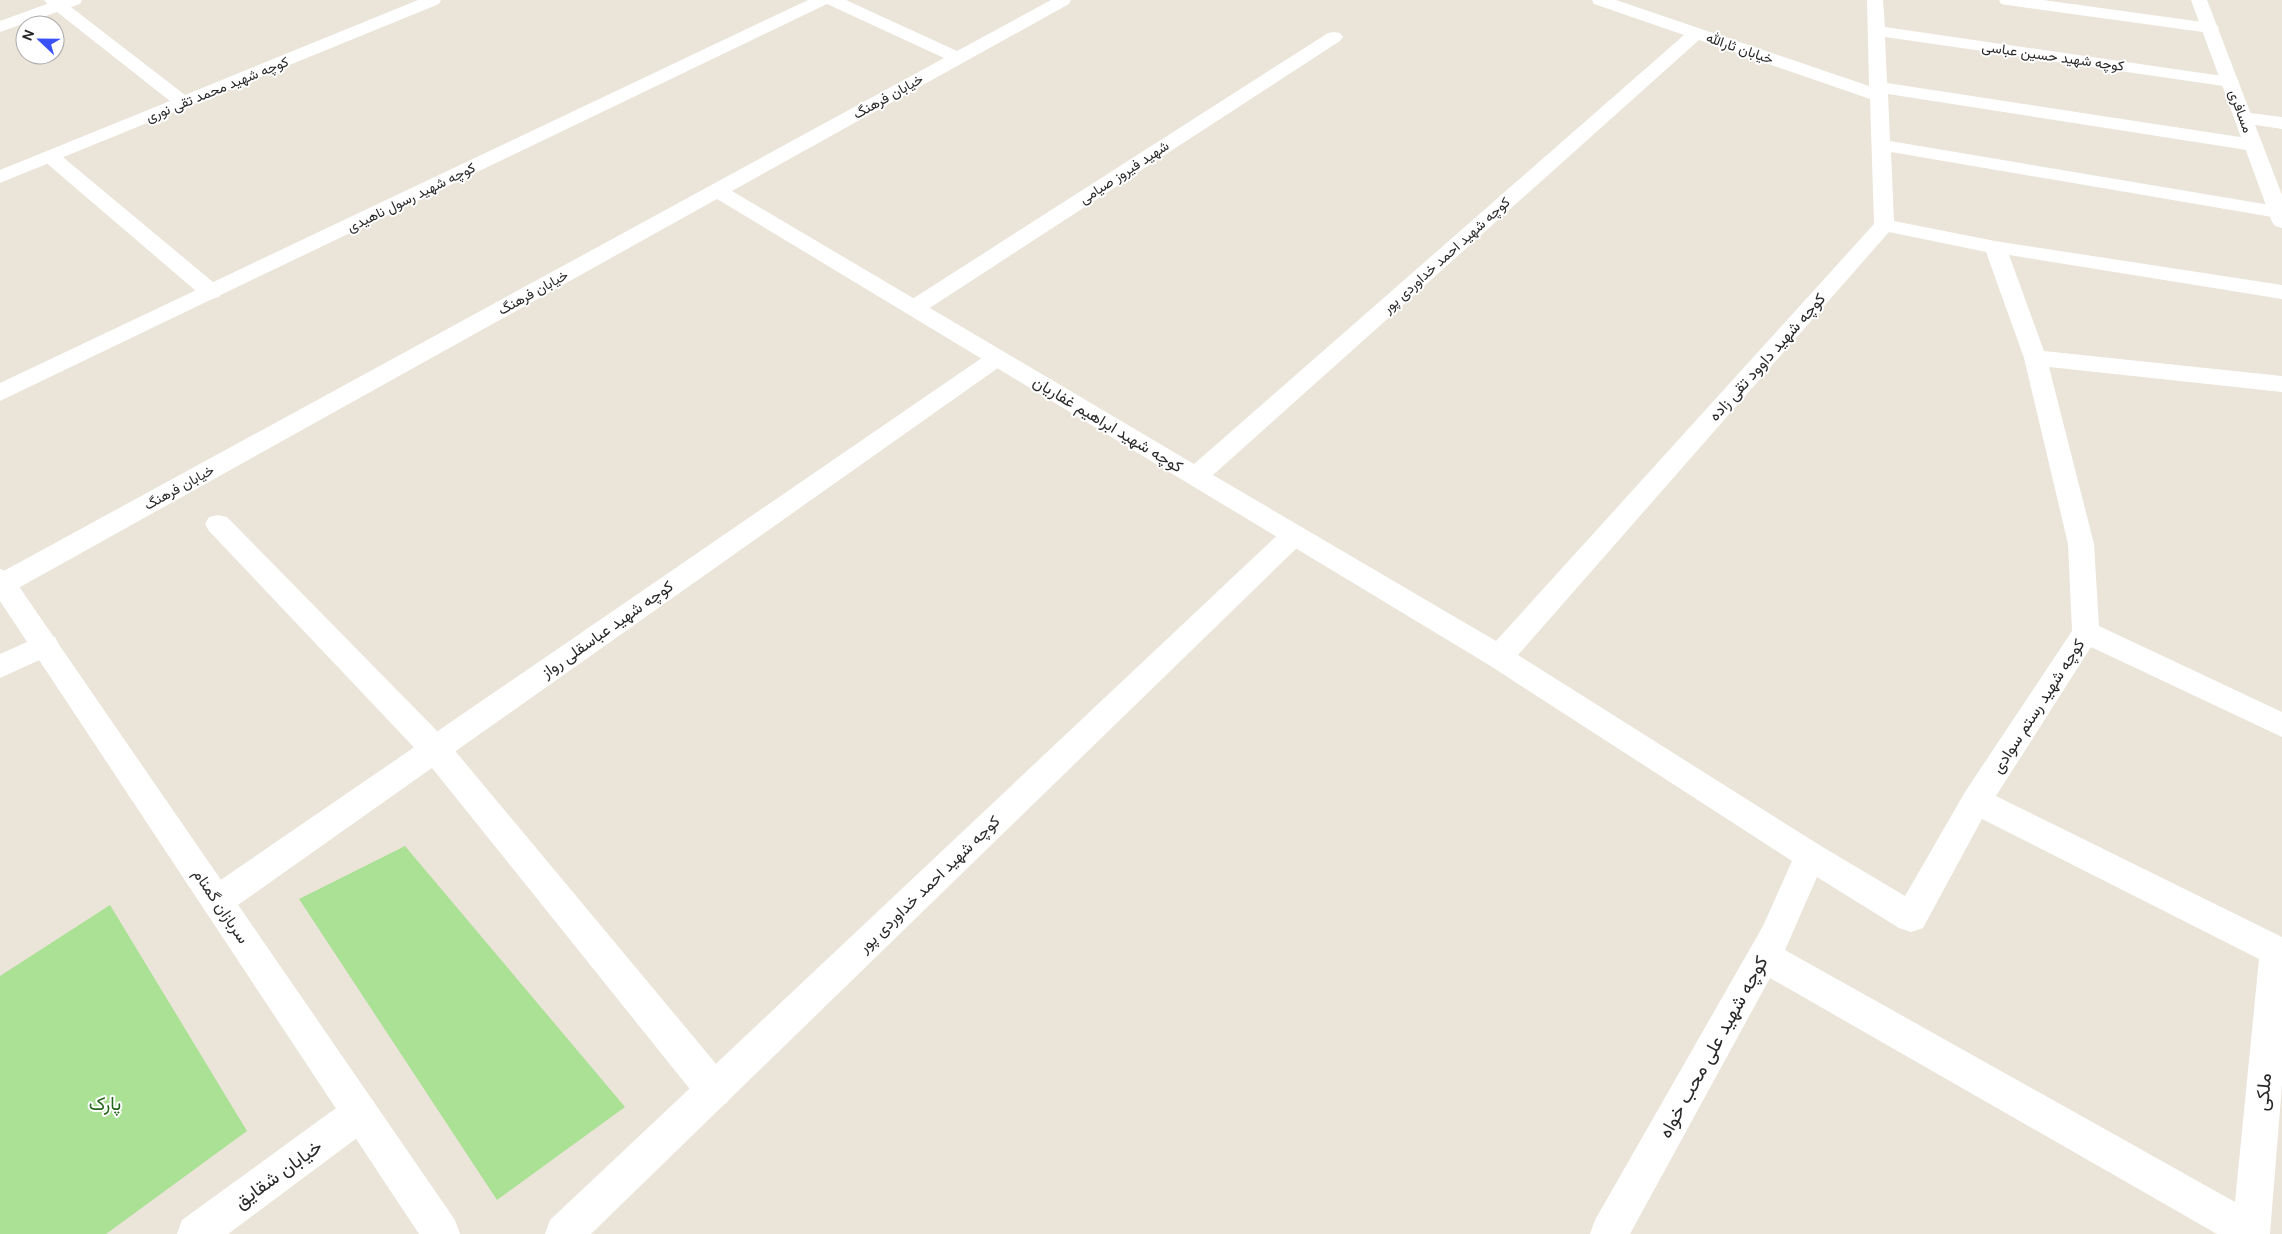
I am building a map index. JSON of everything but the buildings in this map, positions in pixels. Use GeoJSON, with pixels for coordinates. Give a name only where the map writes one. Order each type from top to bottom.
{"type":"FeatureCollection","features":[{"type":"Feature","properties":{"kind":"street","name":"کوچه شهید محمد تقی نوری"},"geometry":{"type":"LineString","coordinates":[[0,178],[434,0]]}},
{"type":"Feature","properties":{"kind":"street","name":"کوچه شهید رسول ناهیدی"},"geometry":{"type":"LineString","coordinates":[[0,393],[821,0]]}},
{"type":"Feature","properties":{"kind":"street"},"geometry":{"type":"LineString","coordinates":[[832,0],[958,58]]}},
{"type":"Feature","properties":{"kind":"street","name":"خیابان فرهنگ"},"geometry":{"type":"LineString","coordinates":[[2,581],[1063,0]]}},
{"type":"Feature","properties":{"kind":"street","name":"خیابان ثارالله"},"geometry":{"type":"LineString","coordinates":[[1600,0],[1879,92],[2253,145]]}},
{"type":"Feature","properties":{"kind":"street"},"geometry":{"type":"LineString","coordinates":[[1875,0],[1884,225],[1995,247],[2282,292]]}},
{"type":"Feature","properties":{"kind":"street"},"geometry":{"type":"LineString","coordinates":[[2007,0],[2210,28]]}},
{"type":"Feature","properties":{"kind":"street","name":"مسافری"},"geometry":{"type":"LineString","coordinates":[[2200,0],[2280,217]]}},
{"type":"Feature","properties":{"kind":"street"},"geometry":{"type":"LineString","coordinates":[[0,27],[61,2],[183,102]]}},
{"type":"Feature","properties":{"kind":"street","name":"کوچه شهید حسین عباسی"},"geometry":{"type":"LineString","coordinates":[[1877,31],[2230,82]]}},
{"type":"Feature","properties":{"kind":"street","name":"کوچه شهید احمد خداوردی پور"},"geometry":{"type":"LineString","coordinates":[[1196,476],[1696,33]]}},
{"type":"Feature","properties":{"kind":"street","name":"شهید فیروز صیامی"},"geometry":{"type":"LineString","coordinates":[[914,308],[1334,36]]}},
{"type":"Feature","properties":{"kind":"street"},"geometry":{"type":"LineString","coordinates":[[2243,118],[2282,123]]}},
{"type":"Feature","properties":{"kind":"street"},"geometry":{"type":"LineString","coordinates":[[1881,145],[2280,217]]}},
{"type":"Feature","properties":{"kind":"street"},"geometry":{"type":"LineString","coordinates":[[51,157],[211,292]]}},
{"type":"Feature","properties":{"kind":"street","name":"کوچه شهید ابراهیم غفاریان"},"geometry":{"type":"LineString","coordinates":[[717,191],[1499,657],[1810,856],[1911,917]]}},
{"type":"Feature","properties":{"kind":"street","name":"کوچه شهید داوود تقی زاده"},"geometry":{"type":"LineString","coordinates":[[1499,657],[1884,225]]}},
{"type":"Feature","properties":{"kind":"street","name":"کوچه شهید رستم سوادی"},"geometry":{"type":"LineString","coordinates":[[1911,917],[1976,801],[2086,632],[2081,544],[2036,358],[1995,247]]}},
{"type":"Feature","properties":{"kind":"street","name":"کوچه شهید عباسقلی رواز"},"geometry":{"type":"LineString","coordinates":[[217,901],[997,358]]}},
{"type":"Feature","properties":{"kind":"street"},"geometry":{"type":"LineString","coordinates":[[2036,358],[2282,384]]}},
{"type":"Feature","properties":{"kind":"street"},"geometry":{"type":"LineString","coordinates":[[218,524],[435,749],[714,1090]]}},
{"type":"Feature","properties":{"kind":"street","name":"کوچه شهید احمد خداوردی پور"},"geometry":{"type":"LineString","coordinates":[[564,1234],[1294,535]]}},
{"type":"Feature","properties":{"kind":"street","name":"سربازان گمنام"},"geometry":{"type":"LineString","coordinates":[[2,581],[441,1234]]}},
{"type":"Feature","properties":{"kind":"street"},"geometry":{"type":"LineString","coordinates":[[2086,632],[2282,725]]}},
{"type":"Feature","properties":{"kind":"street"},"geometry":{"type":"LineString","coordinates":[[0,667],[45,645]]}},
{"type":"Feature","properties":{"kind":"street"},"geometry":{"type":"LineString","coordinates":[[1976,801],[2279,952]]}},
{"type":"Feature","properties":{"kind":"street","name":"کوچه شهید علی محب خواه"},"geometry":{"type":"LineString","coordinates":[[1609,1234],[1775,937],[1810,856]]}},
{"type":"Feature","properties":{"kind":"street","name":"ملکی"},"geometry":{"type":"LineString","coordinates":[[2251,1233],[2279,952]]}},
{"type":"Feature","properties":{"kind":"street"},"geometry":{"type":"LineString","coordinates":[[1764,956],[2251,1233]]}},
{"type":"Feature","properties":{"kind":"street","name":"خیابان شقایق"},"geometry":{"type":"LineString","coordinates":[[196,1234],[360,1113]]}},
{"type":"Feature","properties":{"kind":"green space"},"geometry":{"type":"Polygon","coordinates":[[[405,846],[625,1107],[497,1200],[299,899],[405,846]]]}},
{"type":"Feature","properties":{"kind":"green space","name":"پارک"},"geometry":{"type":"Polygon","coordinates":[[[110,905],[247,1131],[106,1234],[0,1234],[0,976],[110,905]]]}}]}
